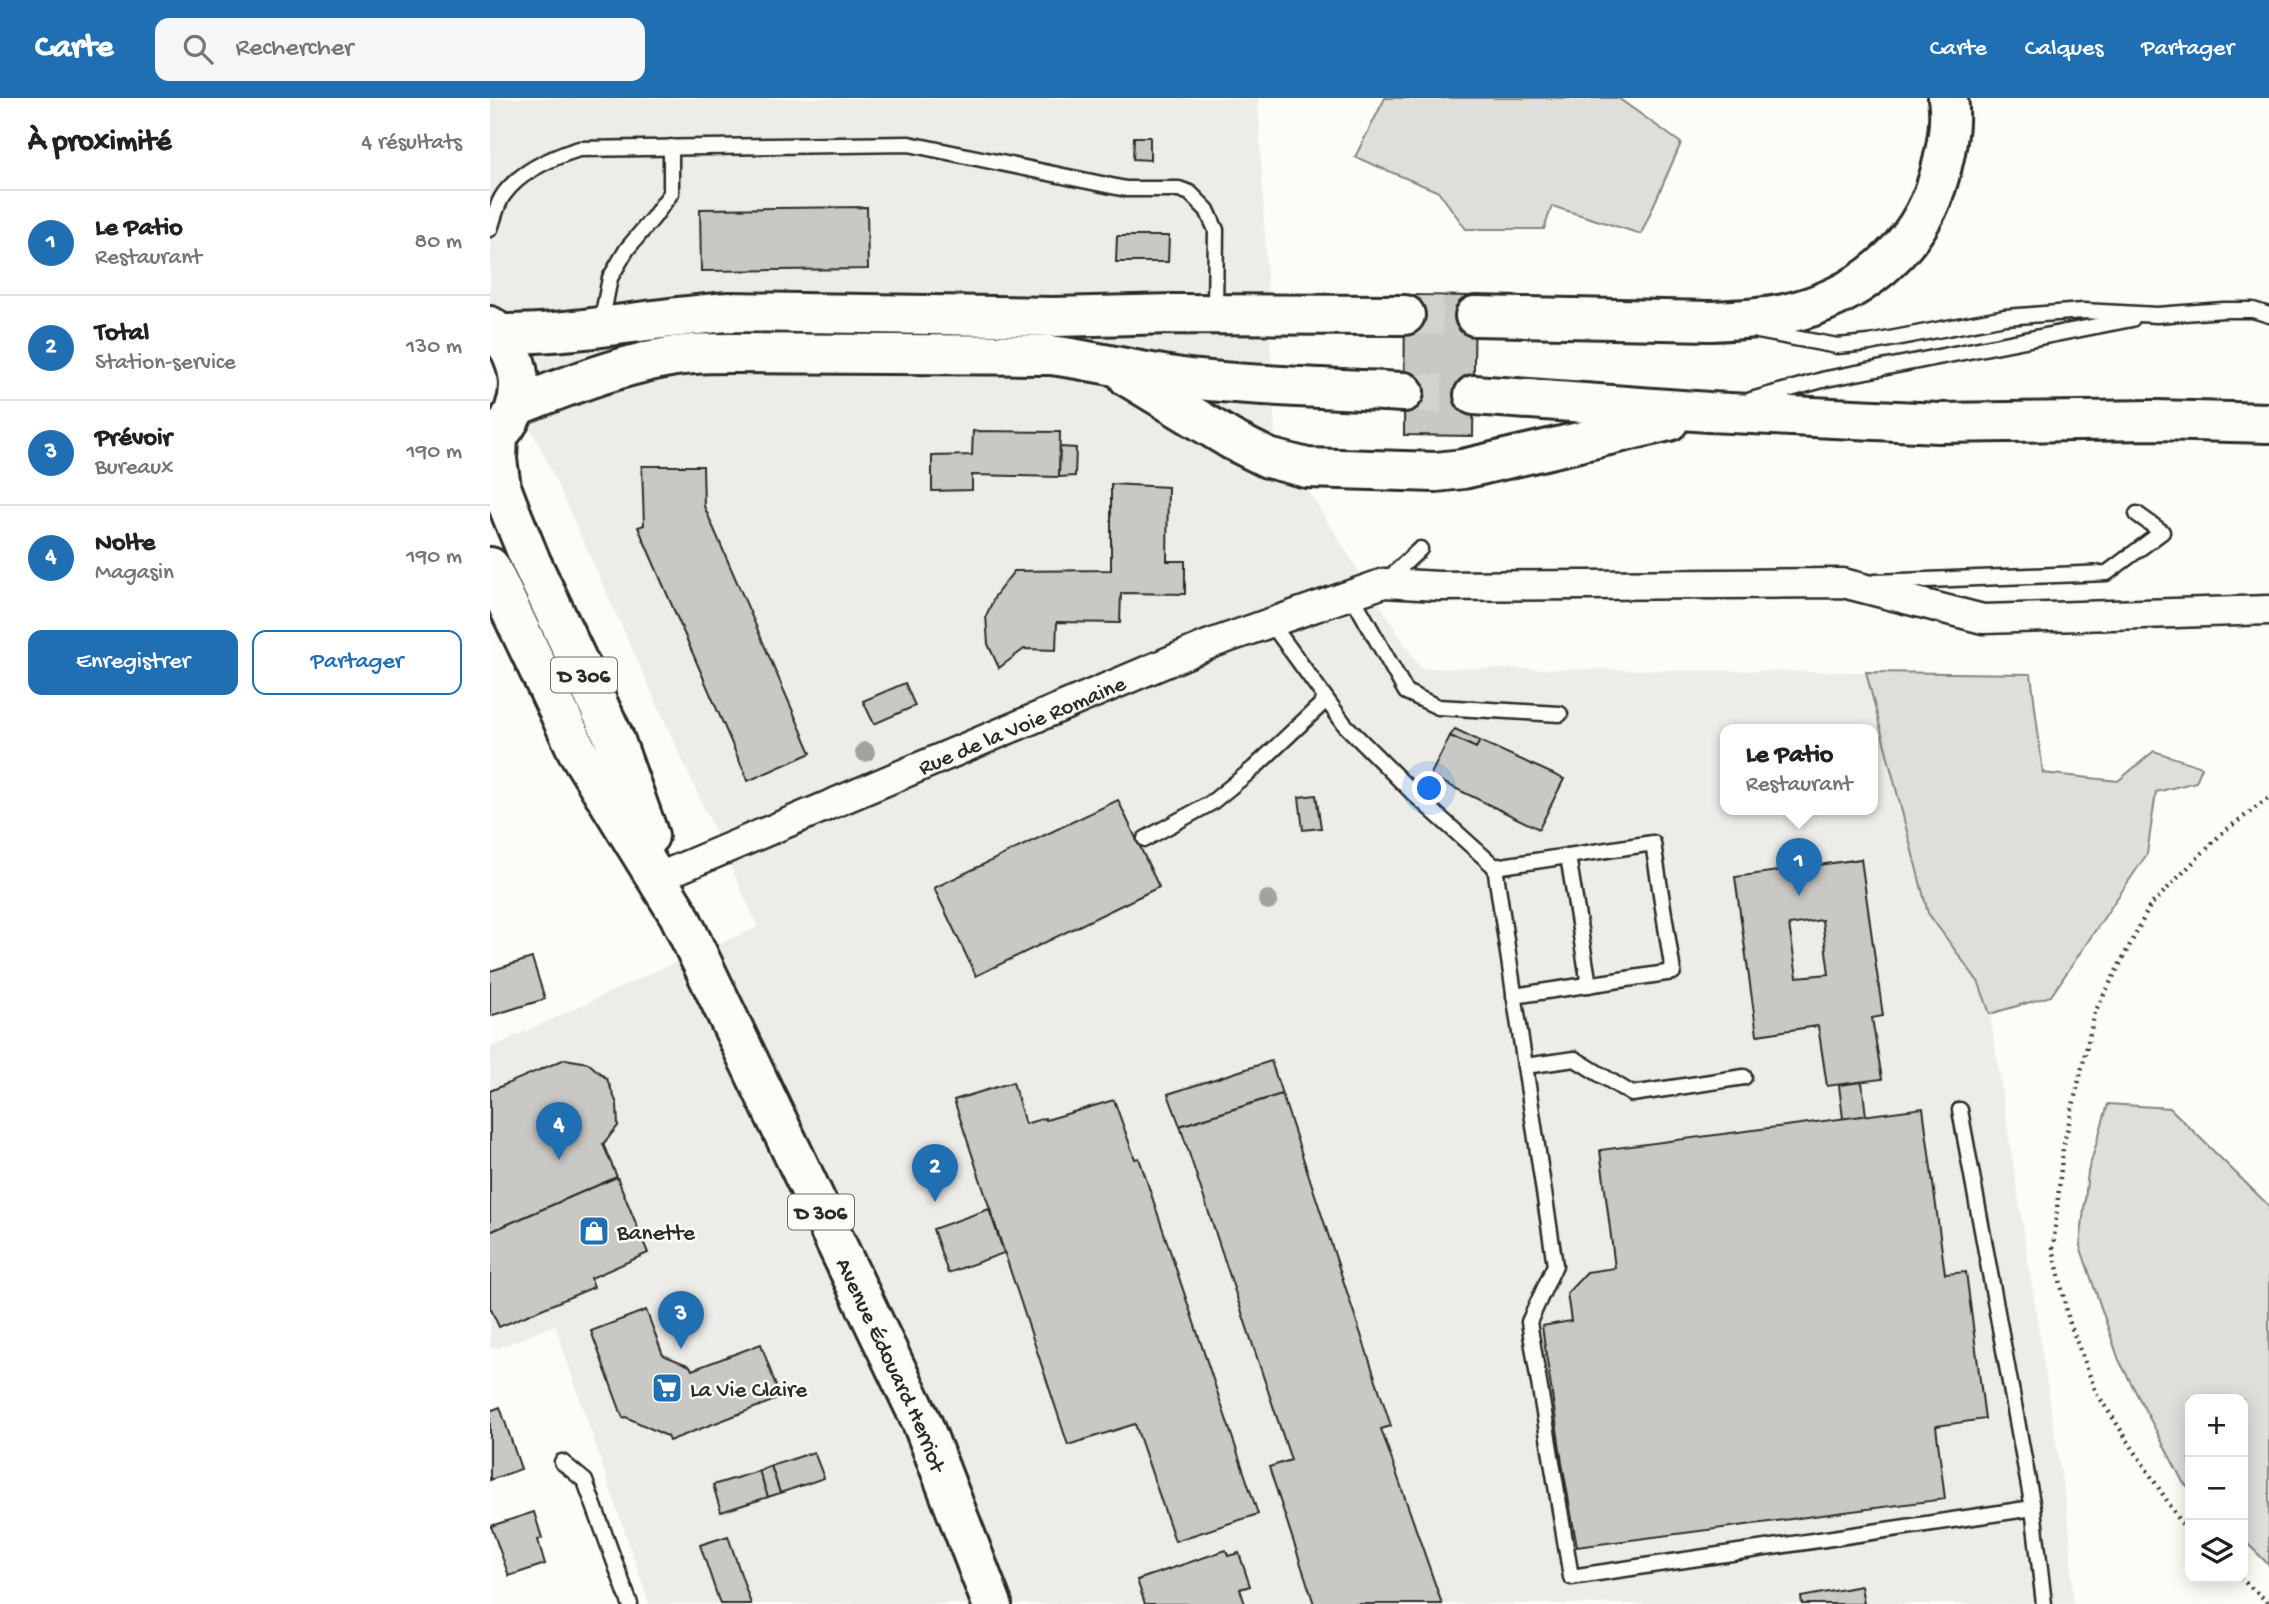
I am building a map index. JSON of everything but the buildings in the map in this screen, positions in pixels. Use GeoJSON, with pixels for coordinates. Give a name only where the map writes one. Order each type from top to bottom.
{"type":"FeatureCollection","features":[{"type":"Feature","properties":{"kind":"main road"},"geometry":{"type":"LineString","coordinates":[[1475,316],[1710,321],[1784,314],[1840,294],[1889,262],[1928,211],[1944,159],[1948,98]]}},
{"type":"Feature","properties":{"kind":"main road"},"geometry":{"type":"LineString","coordinates":[[495,330],[538,334],[730,312],[1054,317],[1405,315]]}},
{"type":"Feature","properties":{"kind":"main road","name":"Avenue Édouard Herriot"},"geometry":{"type":"LineString","coordinates":[[495,330],[511,350],[518,368],[520,387],[501,427],[497,460],[501,487],[537,574],[614,738],[678,915]]}},
{"type":"Feature","properties":{"kind":"main road"},"geometry":{"type":"LineString","coordinates":[[501,427],[571,385],[656,360],[693,354],[1050,355],[1199,380],[1404,391]]}},
{"type":"Feature","properties":{"kind":"main road"},"geometry":{"type":"LineString","coordinates":[[1094,361],[1131,378],[1231,440],[1268,458],[1307,468],[1436,472],[1709,412]]}},
{"type":"Feature","properties":{"kind":"main road"},"geometry":{"type":"LineString","coordinates":[[1474,395],[1709,412],[1939,423],[2155,420],[2269,423]]}},
{"type":"Feature","properties":{"kind":"main road","name":"Avenue Édouard Herriot"},"geometry":{"type":"LineString","coordinates":[[490,567],[578,750],[678,915],[923,1425],[992,1604]]}},
{"type":"Feature","properties":{"kind":"main road","name":"Avenue Édouard Herriot"},"geometry":{"type":"LineString","coordinates":[[955,1512],[975,1604]]}},
{"type":"Feature","properties":{"kind":"street","name":"Rue de la Voie Romaine"},"geometry":{"type":"LineString","coordinates":[[664,875],[1210,644],[1384,583]]}},
{"type":"Feature","properties":{"kind":"street"},"geometry":{"type":"LineString","coordinates":[[1384,583],[1438,586],[1843,583],[1983,619],[2269,610]]}},
{"type":"Feature","properties":{"kind":"lane"},"geometry":{"type":"LineString","coordinates":[[490,229],[503,195],[529,172],[559,155],[579,149],[909,144],[1126,189],[1179,189],[1190,193],[1208,211],[1216,230],[1215,314]]}},
{"type":"Feature","properties":{"kind":"lane"},"geometry":{"type":"LineString","coordinates":[[600,327],[610,278],[627,249],[671,193],[671,147]]}},
{"type":"Feature","properties":{"kind":"lane"},"geometry":{"type":"LineString","coordinates":[[1710,321],[1837,346],[1869,343],[2005,317],[2083,311],[2157,314],[2253,310],[2269,315]]}},
{"type":"Feature","properties":{"kind":"lane"},"geometry":{"type":"LineString","coordinates":[[1709,412],[1826,379],[2157,314]]}},
{"type":"Feature","properties":{"kind":"lane"},"geometry":{"type":"LineString","coordinates":[[1843,583],[2107,573],[2162,533],[2137,514]]}},
{"type":"Feature","properties":{"kind":"lane"},"geometry":{"type":"LineString","coordinates":[[1384,583],[1420,549]]}},
{"type":"Feature","properties":{"kind":"lane"},"geometry":{"type":"LineString","coordinates":[[1351,594],[1406,692],[1438,707],[1560,714]]}},
{"type":"Feature","properties":{"kind":"lane"},"geometry":{"type":"LineString","coordinates":[[1271,623],[1345,725],[1415,795],[1495,867],[1555,1265],[1529,1322],[1571,1577],[2033,1508]]}},
{"type":"Feature","properties":{"kind":"lane"},"geometry":{"type":"LineString","coordinates":[[1145,839],[1211,803],[1254,768],[1326,700]]}},
{"type":"Feature","properties":{"kind":"lane"},"geometry":{"type":"LineString","coordinates":[[1495,867],[1653,844],[1673,972],[1514,996]]}},
{"type":"Feature","properties":{"kind":"lane"},"geometry":{"type":"LineString","coordinates":[[1568,856],[1589,985]]}},
{"type":"Feature","properties":{"kind":"lane"},"geometry":{"type":"LineString","coordinates":[[1525,1066],[1575,1059],[1632,1094],[1744,1077]]}},
{"type":"Feature","properties":{"kind":"lane"},"geometry":{"type":"LineString","coordinates":[[1960,1110],[2033,1508],[2044,1604]]}},
{"type":"Feature","properties":{"kind":"lane"},"geometry":{"type":"LineString","coordinates":[[562,1462],[584,1481],[630,1604]]}},
{"type":"Feature","properties":{"kind":"path"},"geometry":{"type":"LineString","coordinates":[[2185,1528],[2096,1392],[2068,1321],[2053,1248],[2063,1148],[2095,1012],[2150,906],[2223,832],[2269,798]]}},
{"type":"Feature","properties":{"kind":"path"},"geometry":{"type":"LineString","coordinates":[[2246,1583],[2269,1603]]}},
{"type":"Feature","properties":{"kind":"shaded area"},"geometry":{"type":"Polygon","coordinates":[[[490,98],[1258,98],[1275,438],[1420,668],[1866,672],[1928,913],[1979,983],[1990,1014],[2070,1533],[2073,1604],[649,1604],[555,1325],[499,1348],[490,1347],[490,1048],[758,927],[545,457],[490,351],[490,98]]]}},
{"type":"Feature","properties":{"kind":"shaded area"},"geometry":{"type":"Polygon","coordinates":[[[1385,98],[1618,98],[1681,143],[1641,234],[1552,206],[1544,229],[1466,229],[1439,192],[1355,157],[1385,98]]]}},
{"type":"Feature","properties":{"kind":"shaded area"},"geometry":{"type":"Polygon","coordinates":[[[1866,672],[2031,674],[2043,773],[2118,781],[2154,751],[2202,767],[2196,782],[2156,792],[2147,854],[2051,996],[1990,1014],[1979,983],[1928,913],[1866,672]]]}},
{"type":"Feature","properties":{"kind":"shaded area"},"geometry":{"type":"Polygon","coordinates":[[[2108,1104],[2170,1108],[2269,1206],[2269,1565],[2248,1544],[2248,1394],[2185,1394],[2185,1484],[2119,1360],[2080,1246],[2088,1172],[2108,1104]]]}},
{"type":"Feature","properties":{"kind":"tunnel"},"geometry":{"type":"LineString","coordinates":[[1405,315],[1475,316]]}},
{"type":"Feature","properties":{"kind":"tunnel"},"geometry":{"type":"LineString","coordinates":[[1404,392],[1474,395]]}},
{"type":"Feature","properties":{"kind":"place","name":"Le Patio"},"geometry":{"type":"Point","coordinates":[1799,896]}},
{"type":"Feature","properties":{"kind":"place","name":"Nolte"},"geometry":{"type":"Point","coordinates":[559,1160]}},
{"type":"Feature","properties":{"kind":"place","name":"Total"},"geometry":{"type":"Point","coordinates":[935,1202]}},
{"type":"Feature","properties":{"kind":"place","name":"Banette"},"geometry":{"type":"Point","coordinates":[594,1231]}},
{"type":"Feature","properties":{"kind":"place","name":"Prévoir"},"geometry":{"type":"Point","coordinates":[681,1349]}},
{"type":"Feature","properties":{"kind":"place","name":"La Vie Claire"},"geometry":{"type":"Point","coordinates":[667,1388]}}]}
